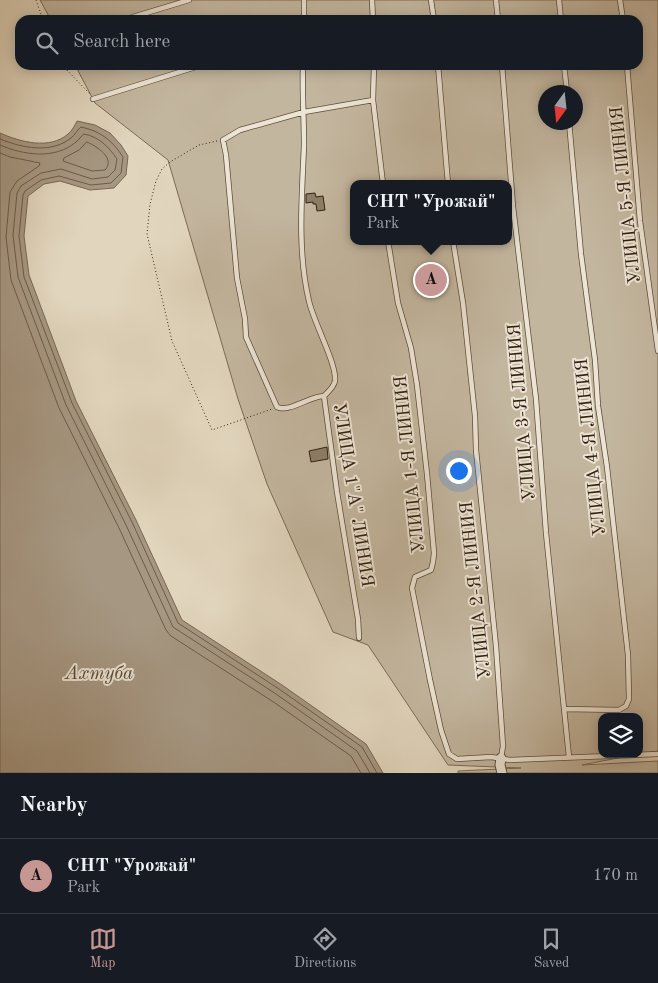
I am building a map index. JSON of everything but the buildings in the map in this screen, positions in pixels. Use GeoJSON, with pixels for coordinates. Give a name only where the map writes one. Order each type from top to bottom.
{"type":"FeatureCollection","features":[{"type":"Feature","properties":{"kind":"street"},"geometry":{"type":"LineString","coordinates":[[501,758],[502,773]]}},
{"type":"Feature","properties":{"kind":"lane"},"geometry":{"type":"LineString","coordinates":[[140,15],[189,0]]}},
{"type":"Feature","properties":{"kind":"lane"},"geometry":{"type":"LineString","coordinates":[[304,0],[304,15]]}},
{"type":"Feature","properties":{"kind":"lane"},"geometry":{"type":"LineString","coordinates":[[372,0],[373,15]]}},
{"type":"Feature","properties":{"kind":"lane"},"geometry":{"type":"LineString","coordinates":[[431,0],[433,15]]}},
{"type":"Feature","properties":{"kind":"lane"},"geometry":{"type":"LineString","coordinates":[[496,0],[498,15]]}},
{"type":"Feature","properties":{"kind":"lane"},"geometry":{"type":"LineString","coordinates":[[559,0],[560,15]]}},
{"type":"Feature","properties":{"kind":"lane"},"geometry":{"type":"LineString","coordinates":[[620,0],[622,15]]}},
{"type":"Feature","properties":{"kind":"lane"},"geometry":{"type":"LineString","coordinates":[[94,99],[186,70]]}},
{"type":"Feature","properties":{"kind":"lane","name":"УЛИЦА 1\"А\" ЛИНИЯ"},"geometry":{"type":"LineString","coordinates":[[303,70],[302,233],[305,281],[313,316],[335,378],[333,386],[324,396],[337,492],[358,619],[358,638]]}},
{"type":"Feature","properties":{"kind":"lane"},"geometry":{"type":"LineString","coordinates":[[374,70],[373,100],[383,180]]}},
{"type":"Feature","properties":{"kind":"lane"},"geometry":{"type":"LineString","coordinates":[[438,70],[448,180]]}},
{"type":"Feature","properties":{"kind":"lane","name":"УЛИЦА 3-Я ЛИНИЯ"},"geometry":{"type":"LineString","coordinates":[[502,70],[511,180]]}},
{"type":"Feature","properties":{"kind":"lane"},"geometry":{"type":"LineString","coordinates":[[565,70],[566,85]]}},
{"type":"Feature","properties":{"kind":"lane","name":"УЛИЦА 5-Я ЛИНИЯ"},"geometry":{"type":"LineString","coordinates":[[627,70],[640,221],[658,351]]}},
{"type":"Feature","properties":{"kind":"lane"},"geometry":{"type":"LineString","coordinates":[[324,396],[314,397],[284,409],[277,407],[246,337],[245,319],[237,278],[223,140],[240,130],[304,112],[373,100]]}},
{"type":"Feature","properties":{"kind":"lane","name":"УЛИЦА 4-Я ЛИНИЯ"},"geometry":{"type":"LineString","coordinates":[[565,709],[619,710],[626,706],[629,699],[628,655],[607,467],[598,406],[595,360],[581,254],[570,130]]}},
{"type":"Feature","properties":{"kind":"lane","name":"УЛИЦА 3-Я ЛИНИЯ"},"geometry":{"type":"LineString","coordinates":[[512,194],[536,399],[546,533],[569,757]]}},
{"type":"Feature","properties":{"kind":"lane","name":"УЛИЦА 1-Я ЛИНИЯ"},"geometry":{"type":"LineString","coordinates":[[389,245],[396,293],[411,348],[417,385],[434,552],[434,562],[431,570],[415,577],[412,588],[441,730],[449,754],[454,758],[501,758]]}},
{"type":"Feature","properties":{"kind":"lane","name":"УЛИЦА 2-Я ЛИНИЯ"},"geometry":{"type":"LineString","coordinates":[[454,245],[463,303],[496,646],[503,746],[501,758]]}},
{"type":"Feature","properties":{"kind":"lane"},"geometry":{"type":"LineString","coordinates":[[501,758],[536,760],[658,754]]}},
{"type":"Feature","properties":{"kind":"path"},"geometry":{"type":"LineString","coordinates":[[36,0],[41,15]]}},
{"type":"Feature","properties":{"kind":"path"},"geometry":{"type":"LineString","coordinates":[[67,70],[94,99]]}},
{"type":"Feature","properties":{"kind":"path"},"geometry":{"type":"LineString","coordinates":[[223,140],[199,145],[170,162],[162,169],[156,181],[150,204],[148,244],[174,348],[186,369],[212,430],[277,407]]}},
{"type":"Feature","properties":{"kind":"shaded area"},"geometry":{"type":"Polygon","coordinates":[[[40,0],[658,0],[658,751],[643,753],[643,713],[598,713],[598,758],[618,758],[582,765],[658,761],[658,773],[458,773],[458,771],[521,768],[448,765],[368,645],[333,632],[267,484],[238,399],[168,160],[95,103],[78,70],[643,70],[643,15],[48,15],[40,0]]]}},
{"type":"Feature","properties":{"kind":"water","name":"Ахтуба"},"geometry":{"type":"Polygon","coordinates":[[[77,121],[95,125],[110,133],[121,145],[128,156],[126,175],[114,188],[90,190],[60,181],[44,184],[28,196],[24,236],[29,275],[76,401],[136,520],[182,620],[282,685],[366,744],[383,773],[0,773],[0,133],[35,143],[53,142],[68,134],[77,121]]]}},
{"type":"Feature","properties":{"kind":"place","name":"СНТ \"Урожай\""},"geometry":{"type":"Point","coordinates":[431,280]}}]}
